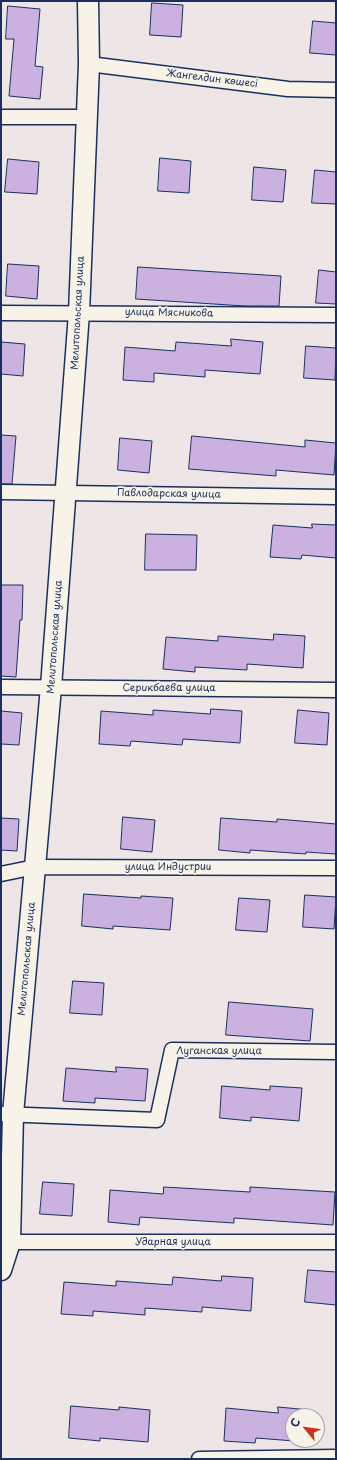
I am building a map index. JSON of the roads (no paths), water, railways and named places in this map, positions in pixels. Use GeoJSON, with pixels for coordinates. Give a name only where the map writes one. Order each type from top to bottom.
{"type":"FeatureCollection","features":[{"type":"Feature","properties":{"kind":"street","name":"Мелитопольская улица"},"geometry":{"type":"LineString","coordinates":[[1,1270],[10,1242],[7,1114],[35,867],[51,687],[79,313],[89,64],[88,1]]}},
{"type":"Feature","properties":{"kind":"street","name":"Жангелдин көшесі"},"geometry":{"type":"LineString","coordinates":[[89,64],[288,89],[336,90]]}},
{"type":"Feature","properties":{"kind":"street"},"geometry":{"type":"LineString","coordinates":[[1,117],[86,117]]}},
{"type":"Feature","properties":{"kind":"street","name":"улица Мясникова"},"geometry":{"type":"LineString","coordinates":[[1,312],[336,315]]}},
{"type":"Feature","properties":{"kind":"street","name":"Павлодарская улица"},"geometry":{"type":"LineString","coordinates":[[1,492],[336,497]]}},
{"type":"Feature","properties":{"kind":"street","name":"Серикбаева улица"},"geometry":{"type":"LineString","coordinates":[[1,688],[51,687],[336,690]]}},
{"type":"Feature","properties":{"kind":"street","name":"улица Индустрии"},"geometry":{"type":"LineString","coordinates":[[1,874],[35,867],[336,868]]}},
{"type":"Feature","properties":{"kind":"street","name":"Луганская улица"},"geometry":{"type":"LineString","coordinates":[[7,1114],[157,1120],[172,1050],[336,1052]]}},
{"type":"Feature","properties":{"kind":"street","name":"Ударная улица"},"geometry":{"type":"LineString","coordinates":[[10,1242],[336,1242]]}},
{"type":"Feature","properties":{"kind":"street"},"geometry":{"type":"LineString","coordinates":[[198,1459],[336,1457]]}}]}
